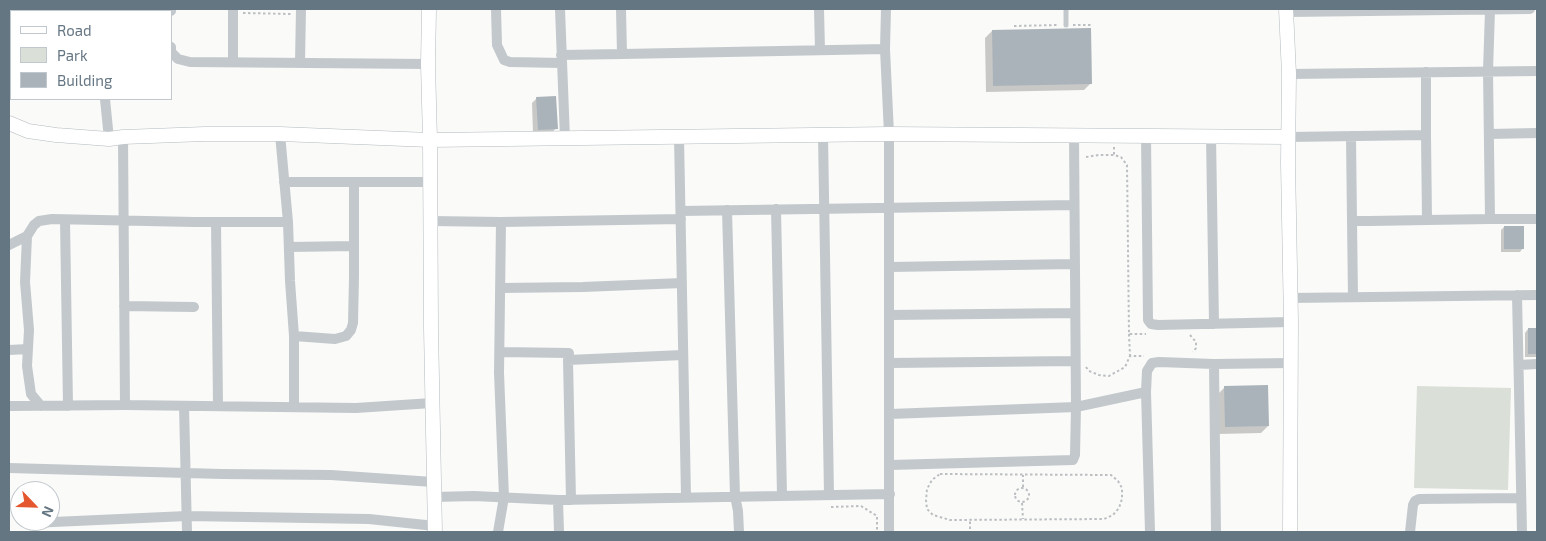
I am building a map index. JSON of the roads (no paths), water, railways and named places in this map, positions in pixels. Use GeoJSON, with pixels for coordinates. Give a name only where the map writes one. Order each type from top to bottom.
{"type":"FeatureCollection","features":[{"type":"Feature","properties":{"kind":"street"},"geometry":{"type":"LineString","coordinates":[[233,9],[233,61]]}},
{"type":"Feature","properties":{"kind":"street"},"geometry":{"type":"LineString","coordinates":[[300,62],[301,9]]}},
{"type":"Feature","properties":{"kind":"street"},"geometry":{"type":"LineString","coordinates":[[60,522],[187,516],[369,519],[435,529],[428,64],[429,9]]}},
{"type":"Feature","properties":{"kind":"street"},"geometry":{"type":"LineString","coordinates":[[496,9],[497,45],[504,60],[510,62],[622,54],[885,49]]}},
{"type":"Feature","properties":{"kind":"street"},"geometry":{"type":"LineString","coordinates":[[560,9],[564,139]]}},
{"type":"Feature","properties":{"kind":"street"},"geometry":{"type":"LineString","coordinates":[[621,9],[622,54]]}},
{"type":"Feature","properties":{"kind":"street"},"geometry":{"type":"LineString","coordinates":[[819,9],[820,50]]}},
{"type":"Feature","properties":{"kind":"street"},"geometry":{"type":"LineString","coordinates":[[886,9],[885,49],[889,134],[889,532]]}},
{"type":"Feature","properties":{"kind":"street"},"geometry":{"type":"LineString","coordinates":[[1290,532],[1291,322],[1288,137],[1289,74],[1286,10],[1530,9]]}},
{"type":"Feature","properties":{"kind":"street"},"geometry":{"type":"LineString","coordinates":[[1490,10],[1488,72],[1490,220]]}},
{"type":"Feature","properties":{"kind":"street"},"geometry":{"type":"LineString","coordinates":[[172,53],[178,59],[190,62],[428,64]]}},
{"type":"Feature","properties":{"kind":"street"},"geometry":{"type":"LineString","coordinates":[[1289,74],[1537,71]]}},
{"type":"Feature","properties":{"kind":"street"},"geometry":{"type":"LineString","coordinates":[[1426,72],[1427,220]]}},
{"type":"Feature","properties":{"kind":"street"},"geometry":{"type":"LineString","coordinates":[[105,100],[116,138],[123,221],[125,405]]}},
{"type":"Feature","properties":{"kind":"street"},"geometry":{"type":"LineString","coordinates":[[9,124],[37,132],[116,138],[280,134],[430,140],[889,134],[1288,137],[1426,135]]}},
{"type":"Feature","properties":{"kind":"street"},"geometry":{"type":"LineString","coordinates":[[1489,134],[1537,133]]}},
{"type":"Feature","properties":{"kind":"street"},"geometry":{"type":"LineString","coordinates":[[280,134],[288,222],[294,336],[294,407]]}},
{"type":"Feature","properties":{"kind":"street"},"geometry":{"type":"LineString","coordinates":[[890,465],[1073,460],[1075,455],[1079,362],[1075,313],[1074,134]]}},
{"type":"Feature","properties":{"kind":"street"},"geometry":{"type":"LineString","coordinates":[[823,135],[830,495]]}},
{"type":"Feature","properties":{"kind":"street"},"geometry":{"type":"LineString","coordinates":[[1146,135],[1148,320],[1151,324],[1291,322]]}},
{"type":"Feature","properties":{"kind":"street"},"geometry":{"type":"LineString","coordinates":[[1211,136],[1214,324]]}},
{"type":"Feature","properties":{"kind":"street"},"geometry":{"type":"LineString","coordinates":[[1351,136],[1353,297]]}},
{"type":"Feature","properties":{"kind":"street"},"geometry":{"type":"LineString","coordinates":[[679,137],[686,498]]}},
{"type":"Feature","properties":{"kind":"street"},"geometry":{"type":"LineString","coordinates":[[284,182],[430,182]]}},
{"type":"Feature","properties":{"kind":"street"},"geometry":{"type":"LineString","coordinates":[[294,336],[335,339],[346,336],[351,330],[353,323],[354,182]]}},
{"type":"Feature","properties":{"kind":"street"},"geometry":{"type":"LineString","coordinates":[[430,221],[500,222],[681,215],[727,210],[1074,205]]}},
{"type":"Feature","properties":{"kind":"street"},"geometry":{"type":"LineString","coordinates":[[776,209],[782,496]]}},
{"type":"Feature","properties":{"kind":"street"},"geometry":{"type":"LineString","coordinates":[[727,210],[735,496],[739,532]]}},
{"type":"Feature","properties":{"kind":"street"},"geometry":{"type":"LineString","coordinates":[[1352,221],[1537,219]]}},
{"type":"Feature","properties":{"kind":"street"},"geometry":{"type":"LineString","coordinates":[[65,220],[68,406]]}},
{"type":"Feature","properties":{"kind":"street"},"geometry":{"type":"LineString","coordinates":[[41,406],[31,394],[27,366],[29,330],[25,282],[27,236],[39,221],[288,222]]}},
{"type":"Feature","properties":{"kind":"street"},"geometry":{"type":"LineString","coordinates":[[216,222],[218,406]]}},
{"type":"Feature","properties":{"kind":"street"},"geometry":{"type":"LineString","coordinates":[[498,532],[504,497],[500,352],[500,222]]}},
{"type":"Feature","properties":{"kind":"street"},"geometry":{"type":"LineString","coordinates":[[9,245],[27,236]]}},
{"type":"Feature","properties":{"kind":"street"},"geometry":{"type":"LineString","coordinates":[[289,247],[354,246]]}},
{"type":"Feature","properties":{"kind":"street"},"geometry":{"type":"LineString","coordinates":[[889,267],[1074,264]]}},
{"type":"Feature","properties":{"kind":"street"},"geometry":{"type":"LineString","coordinates":[[500,288],[682,283]]}},
{"type":"Feature","properties":{"kind":"street"},"geometry":{"type":"LineString","coordinates":[[1518,295],[1522,532]]}},
{"type":"Feature","properties":{"kind":"street"},"geometry":{"type":"LineString","coordinates":[[1290,298],[1537,295]]}},
{"type":"Feature","properties":{"kind":"street"},"geometry":{"type":"LineString","coordinates":[[124,306],[194,307]]}},
{"type":"Feature","properties":{"kind":"street"},"geometry":{"type":"LineString","coordinates":[[889,315],[1075,313]]}},
{"type":"Feature","properties":{"kind":"street"},"geometry":{"type":"LineString","coordinates":[[9,350],[28,349]]}},
{"type":"Feature","properties":{"kind":"street"},"geometry":{"type":"LineString","coordinates":[[500,352],[568,353],[571,500]]}},
{"type":"Feature","properties":{"kind":"street"},"geometry":{"type":"LineString","coordinates":[[568,360],[683,355]]}},
{"type":"Feature","properties":{"kind":"street"},"geometry":{"type":"LineString","coordinates":[[890,364],[1079,362]]}},
{"type":"Feature","properties":{"kind":"street"},"geometry":{"type":"LineString","coordinates":[[1150,532],[1146,392],[1147,371],[1152,363],[1290,363]]}},
{"type":"Feature","properties":{"kind":"street"},"geometry":{"type":"LineString","coordinates":[[1214,364],[1216,532]]}},
{"type":"Feature","properties":{"kind":"street"},"geometry":{"type":"LineString","coordinates":[[1519,364],[1537,364]]}},
{"type":"Feature","properties":{"kind":"street"},"geometry":{"type":"LineString","coordinates":[[890,414],[1076,407],[1146,392]]}},
{"type":"Feature","properties":{"kind":"street"},"geometry":{"type":"LineString","coordinates":[[9,406],[125,405],[356,408],[432,403]]}},
{"type":"Feature","properties":{"kind":"street"},"geometry":{"type":"LineString","coordinates":[[184,406],[187,532]]}},
{"type":"Feature","properties":{"kind":"street"},"geometry":{"type":"LineString","coordinates":[[9,468],[331,475],[433,482]]}},
{"type":"Feature","properties":{"kind":"street"},"geometry":{"type":"LineString","coordinates":[[434,497],[474,496],[571,500],[890,494]]}},
{"type":"Feature","properties":{"kind":"street"},"geometry":{"type":"LineString","coordinates":[[1410,532],[1413,505],[1419,499],[1521,498]]}},
{"type":"Feature","properties":{"kind":"street"},"geometry":{"type":"LineString","coordinates":[[558,500],[559,532]]}},
{"type":"Feature","properties":{"kind":"lane"},"geometry":{"type":"LineString","coordinates":[[1066,9],[1066,25]]}}]}
